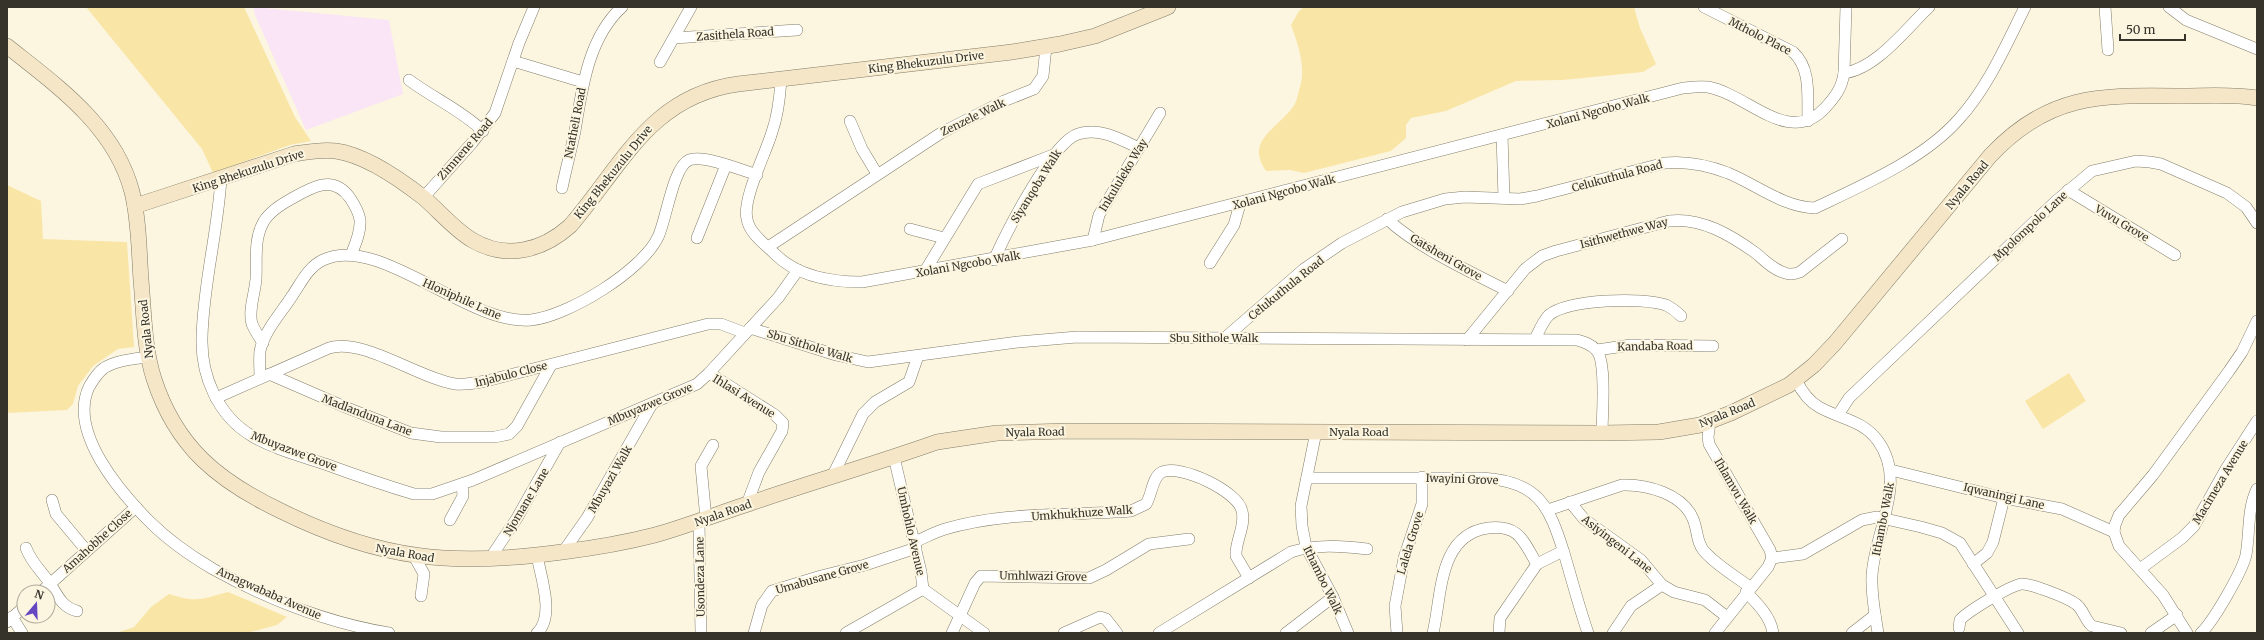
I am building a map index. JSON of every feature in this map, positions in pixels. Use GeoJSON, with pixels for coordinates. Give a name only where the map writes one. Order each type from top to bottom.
{"type":"FeatureCollection","features":[{"type":"Feature","properties":{"kind":"street","name":"Zimnene Road"},"geometry":{"type":"LineString","coordinates":[[423,198],[483,131],[495,113],[534,7]]}},
{"type":"Feature","properties":{"kind":"street"},"geometry":{"type":"LineString","coordinates":[[583,82],[601,35],[614,14],[622,7]]}},
{"type":"Feature","properties":{"kind":"street"},"geometry":{"type":"LineString","coordinates":[[660,62],[690,7]]}},
{"type":"Feature","properties":{"kind":"street","name":"King Bhekuzulu Drive"},"geometry":{"type":"LineString","coordinates":[[135,206],[294,154],[312,151],[336,151],[376,166],[423,198],[461,231],[483,245],[510,251],[524,251],[538,247],[556,238],[570,226],[640,137],[670,109],[687,98],[712,89],[781,79],[1046,47],[1095,36],[1168,7]]}},
{"type":"Feature","properties":{"kind":"street","name":"Mtholo Place"},"geometry":{"type":"LineString","coordinates":[[1704,7],[1793,52],[1798,57],[1806,73],[1808,121]]}},
{"type":"Feature","properties":{"kind":"street"},"geometry":{"type":"LineString","coordinates":[[1808,121],[1823,110],[1835,97],[1842,84],[1844,73],[1846,7]]}},
{"type":"Feature","properties":{"kind":"street"},"geometry":{"type":"LineString","coordinates":[[1844,73],[1854,72],[1870,64],[1929,7]]}},
{"type":"Feature","properties":{"kind":"street","name":"Celukuthula Road"},"geometry":{"type":"LineString","coordinates":[[1226,337],[1304,269],[1342,243],[1387,219],[1430,202],[1445,199],[1537,196],[1664,163],[1683,162],[1728,173],[1790,204],[1801,207],[1815,208],[1920,153],[1959,120],[1974,100],[1998,62],[2025,7]]}},
{"type":"Feature","properties":{"kind":"street"},"geometry":{"type":"LineString","coordinates":[[2105,7],[2108,50]]}},
{"type":"Feature","properties":{"kind":"street"},"geometry":{"type":"LineString","coordinates":[[2169,7],[2186,20],[2257,49]]}},
{"type":"Feature","properties":{"kind":"street","name":"Zasithela Road"},"geometry":{"type":"LineString","coordinates":[[674,38],[797,30]]}},
{"type":"Feature","properties":{"kind":"street","name":"Nyala Road"},"geometry":{"type":"LineString","coordinates":[[7,46],[66,94],[92,120],[113,149],[123,166],[135,206],[148,357],[160,395],[177,429],[196,454],[228,482],[256,500],[328,533],[366,546],[414,556],[448,560],[489,560],[537,556],[603,547],[702,520],[833,475],[894,457],[937,442],[977,434],[1004,432],[1602,433],[1659,432],[1710,422],[1756,402],[1796,380],[1826,353],[1990,156],[2008,137],[2027,123],[2056,108],[2095,98],[2171,96],[2257,98]]}},
{"type":"Feature","properties":{"kind":"street","name":"Zenzele Walk"},"geometry":{"type":"LineString","coordinates":[[768,247],[941,132],[1004,101],[1034,89],[1043,76],[1046,47]]}},
{"type":"Feature","properties":{"kind":"street","name":"Ntatheli Road"},"geometry":{"type":"LineString","coordinates":[[513,61],[583,82],[562,188]]}},
{"type":"Feature","properties":{"kind":"street","name":"Xolani Ngcobo Walk"},"geometry":{"type":"LineString","coordinates":[[781,79],[773,131],[748,204],[746,218],[749,226],[768,247],[789,266],[798,270],[846,282],[886,279],[994,260],[1093,240],[1240,204],[1697,86],[1708,87],[1723,93],[1792,124],[1808,121]]}},
{"type":"Feature","properties":{"kind":"street"},"geometry":{"type":"LineString","coordinates":[[409,80],[430,96],[464,114],[483,131]]}},
{"type":"Feature","properties":{"kind":"street","name":"Inkululeko Way"},"geometry":{"type":"LineString","coordinates":[[1093,240],[1099,215],[1160,113]]}},
{"type":"Feature","properties":{"kind":"street"},"geometry":{"type":"LineString","coordinates":[[850,121],[862,149],[877,174]]}},
{"type":"Feature","properties":{"kind":"street","name":"Siyanqoba Walk"},"geometry":{"type":"LineString","coordinates":[[994,260],[1053,155],[1069,139],[1079,133],[1104,133],[1138,148]]}},
{"type":"Feature","properties":{"kind":"street"},"geometry":{"type":"LineString","coordinates":[[1502,136],[1504,198]]}},
{"type":"Feature","properties":{"kind":"street"},"geometry":{"type":"LineString","coordinates":[[925,271],[978,184],[1053,155]]}},
{"type":"Feature","properties":{"kind":"street","name":"Hloniphile Lane"},"geometry":{"type":"LineString","coordinates":[[264,376],[260,357],[263,343],[312,268],[332,257],[351,256],[379,263],[501,317],[530,320],[551,316],[560,313],[623,276],[646,256],[658,238],[675,183],[684,163],[689,160],[700,159],[757,175]]}},
{"type":"Feature","properties":{"kind":"street","name":"Mpolompolo Lane"},"geometry":{"type":"LineString","coordinates":[[1838,415],[1849,398],[2068,190],[2092,171],[2136,161],[2161,164],[2227,193],[2246,207],[2257,223]]}},
{"type":"Feature","properties":{"kind":"street"},"geometry":{"type":"LineString","coordinates":[[697,238],[726,166]]}},
{"type":"Feature","properties":{"kind":"street","name":"Mbuyazwe Grove"},"geometry":{"type":"LineString","coordinates":[[221,178],[202,337],[203,367],[207,381],[216,398],[228,416],[244,431],[297,455],[414,494],[432,494],[462,484],[688,388],[709,374],[778,298],[798,270]]}},
{"type":"Feature","properties":{"kind":"street"},"geometry":{"type":"LineString","coordinates":[[263,343],[252,325],[251,315],[256,278],[257,245],[260,228],[267,217],[280,206],[313,187],[323,184],[334,185],[343,190],[357,211],[360,225],[351,256]]}},
{"type":"Feature","properties":{"kind":"street","name":"Vuvu Grove"},"geometry":{"type":"LineString","coordinates":[[2068,190],[2175,255]]}},
{"type":"Feature","properties":{"kind":"street"},"geometry":{"type":"LineString","coordinates":[[1210,263],[1234,225],[1240,204]]}},
{"type":"Feature","properties":{"kind":"street","name":"Gatsheni Grove"},"geometry":{"type":"LineString","coordinates":[[1387,219],[1398,229],[1421,244],[1508,291]]}},
{"type":"Feature","properties":{"kind":"street","name":"Isithwethwe Way"},"geometry":{"type":"LineString","coordinates":[[1467,340],[1525,270],[1542,256],[1556,251],[1669,221],[1684,219],[1705,224],[1749,248],[1787,274],[1800,272],[1842,239]]}},
{"type":"Feature","properties":{"kind":"street"},"geometry":{"type":"LineString","coordinates":[[910,229],[944,238]]}},
{"type":"Feature","properties":{"kind":"street"},"geometry":{"type":"LineString","coordinates":[[1535,339],[1548,316],[1564,308],[1587,301],[1657,303],[1674,309],[1681,316]]}},
{"type":"Feature","properties":{"kind":"street"},"geometry":{"type":"LineString","coordinates":[[2187,633],[2177,615],[2120,546],[2114,532],[2119,514],[2153,475],[2229,371],[2242,352],[2257,321]]}},
{"type":"Feature","properties":{"kind":"street","name":"Injabulo Close"},"geometry":{"type":"LineString","coordinates":[[216,398],[329,348],[342,345],[356,348],[432,378],[456,384],[486,381],[708,324],[721,324],[748,331]]}},
{"type":"Feature","properties":{"kind":"street","name":"Sbu Sithole Walk"},"geometry":{"type":"LineString","coordinates":[[748,331],[858,361],[880,361],[1054,338],[1226,337],[1467,340],[1535,339],[1577,340],[1587,343],[1597,350]]}},
{"type":"Feature","properties":{"kind":"street","name":"Kandaba Road"},"geometry":{"type":"LineString","coordinates":[[1597,350],[1631,345],[1712,346]]}},
{"type":"Feature","properties":{"kind":"street"},"geometry":{"type":"LineString","coordinates":[[1597,350],[1602,362],[1602,433]]}},
{"type":"Feature","properties":{"kind":"street"},"geometry":{"type":"LineString","coordinates":[[833,475],[863,414],[875,402],[909,382],[918,356]]}},
{"type":"Feature","properties":{"kind":"street","name":"Amagwababa Avenue"},"geometry":{"type":"LineString","coordinates":[[148,357],[122,361],[104,368],[91,383],[87,392],[83,410],[86,429],[94,446],[115,482],[136,507],[165,535],[213,569],[348,630],[389,633]]}},
{"type":"Feature","properties":{"kind":"street","name":"Madlanduna Lane"},"geometry":{"type":"LineString","coordinates":[[264,376],[403,431],[441,437],[495,436],[509,434],[517,426],[551,365]]}},
{"type":"Feature","properties":{"kind":"street","name":"Ihlasi Avenue"},"geometry":{"type":"LineString","coordinates":[[709,374],[775,415],[783,423],[782,431],[759,472],[747,504]]}},
{"type":"Feature","properties":{"kind":"street","name":"Ithambo Walk"},"geometry":{"type":"LineString","coordinates":[[1796,380],[1801,390],[1818,407],[1857,422],[1872,433],[1883,448],[1890,470],[1891,486],[1872,575],[1875,615],[1881,633]]}},
{"type":"Feature","properties":{"kind":"street","name":"Mbuyazi Walk"},"geometry":{"type":"LineString","coordinates":[[563,552],[587,518],[652,404]]}},
{"type":"Feature","properties":{"kind":"street","name":"Macimeza Avenue"},"geometry":{"type":"LineString","coordinates":[[2140,569],[2182,538],[2194,526],[2226,469],[2257,421]]}},
{"type":"Feature","properties":{"kind":"street","name":"Ihlamvu Walk"},"geometry":{"type":"LineString","coordinates":[[1710,422],[1708,437],[1709,444],[1770,550],[1772,558]]}},
{"type":"Feature","properties":{"kind":"street","name":"Ithambo Walk"},"geometry":{"type":"LineString","coordinates":[[1316,432],[1301,511],[1306,547],[1333,597],[1348,633]]}},
{"type":"Feature","properties":{"kind":"street","name":"Njomane Lane"},"geometry":{"type":"LineString","coordinates":[[489,560],[517,518],[560,442]]}},
{"type":"Feature","properties":{"kind":"street","name":"Usondeza Lane"},"geometry":{"type":"LineString","coordinates":[[701,633],[702,520],[700,466],[713,445]]}},
{"type":"Feature","properties":{"kind":"street","name":"Umhohlo Avenue"},"geometry":{"type":"LineString","coordinates":[[846,633],[923,589],[915,545],[894,457]]}},
{"type":"Feature","properties":{"kind":"street","name":"Iqwaningi Lane"},"geometry":{"type":"LineString","coordinates":[[1890,470],[2004,498],[2062,509],[2114,532]]}},
{"type":"Feature","properties":{"kind":"street","name":"Umkhukhuze Walk"},"geometry":{"type":"LineString","coordinates":[[915,545],[944,530],[972,523],[1014,517],[1131,511],[1146,504],[1158,476],[1166,471],[1194,476],[1224,490],[1236,499],[1243,517],[1236,556],[1249,578]]}},
{"type":"Feature","properties":{"kind":"street","name":"Lalela Grove"},"geometry":{"type":"LineString","coordinates":[[1397,633],[1395,606],[1404,558],[1422,504],[1422,477]]}},
{"type":"Feature","properties":{"kind":"street","name":"Iwayini Grove"},"geometry":{"type":"LineString","coordinates":[[1307,478],[1482,478],[1513,482],[1529,491],[1548,510],[1563,551],[1588,633]]}},
{"type":"Feature","properties":{"kind":"street"},"geometry":{"type":"LineString","coordinates":[[450,520],[462,496],[462,484]]}},
{"type":"Feature","properties":{"kind":"street"},"geometry":{"type":"LineString","coordinates":[[1548,510],[1622,485],[1646,487],[1668,494],[1689,511],[1703,550],[1748,589],[1765,614],[1773,633]]}},
{"type":"Feature","properties":{"kind":"street"},"geometry":{"type":"LineString","coordinates":[[2201,633],[2243,565],[2248,541],[2251,504],[2257,489]]}},
{"type":"Feature","properties":{"kind":"street"},"geometry":{"type":"LineString","coordinates":[[1973,564],[1987,552],[1993,542],[2004,498]]}},
{"type":"Feature","properties":{"kind":"street"},"geometry":{"type":"LineString","coordinates":[[52,500],[56,514],[86,550]]}},
{"type":"Feature","properties":{"kind":"street","name":"Asiyingeni Lane"},"geometry":{"type":"LineString","coordinates":[[1570,502],[1584,519],[1641,560],[1662,585],[1674,592],[1705,600],[1727,617]]}},
{"type":"Feature","properties":{"kind":"street","name":"Amahobhe Close"},"geometry":{"type":"LineString","coordinates":[[50,584],[86,550],[136,507]]}},
{"type":"Feature","properties":{"kind":"street"},"geometry":{"type":"LineString","coordinates":[[1715,633],[1748,589],[1768,567],[1772,558],[1803,554],[1862,520],[1871,517],[1884,518],[1942,533],[1960,543],[2018,633]]}},
{"type":"Feature","properties":{"kind":"street"},"geometry":{"type":"LineString","coordinates":[[1433,633],[1443,577],[1451,552],[1460,540],[1467,535],[1494,527],[1513,530],[1520,536],[1537,564]]}},
{"type":"Feature","properties":{"kind":"street","name":"Umhlwazi Grove"},"geometry":{"type":"LineString","coordinates":[[959,615],[977,579],[981,576],[1089,578],[1106,570],[1152,543],[1189,539]]}},
{"type":"Feature","properties":{"kind":"street","name":"Umabusane Grove"},"geometry":{"type":"LineString","coordinates":[[754,633],[762,605],[772,591],[821,576],[865,566],[915,545]]}},
{"type":"Feature","properties":{"kind":"street"},"geometry":{"type":"LineString","coordinates":[[1159,633],[1291,552],[1306,547],[1338,546],[1367,549]]}},
{"type":"Feature","properties":{"kind":"street"},"geometry":{"type":"LineString","coordinates":[[26,548],[34,564],[50,584]]}},
{"type":"Feature","properties":{"kind":"street"},"geometry":{"type":"LineString","coordinates":[[1499,633],[1500,618],[1537,564],[1563,551]]}},
{"type":"Feature","properties":{"kind":"street"},"geometry":{"type":"LineString","coordinates":[[414,556],[424,574],[421,596]]}},
{"type":"Feature","properties":{"kind":"street"},"geometry":{"type":"LineString","coordinates":[[537,556],[546,612],[543,627],[537,633]]}},
{"type":"Feature","properties":{"kind":"street"},"geometry":{"type":"LineString","coordinates":[[1959,628],[1962,618],[2020,584],[2028,585],[2072,601],[2081,609],[2092,626],[2121,633]]}},
{"type":"Feature","properties":{"kind":"street"},"geometry":{"type":"LineString","coordinates":[[1613,633],[1631,606],[1662,585]]}},
{"type":"Feature","properties":{"kind":"street"},"geometry":{"type":"LineString","coordinates":[[923,589],[984,633]]}},
{"type":"Feature","properties":{"kind":"street"},"geometry":{"type":"LineString","coordinates":[[56,594],[62,603],[77,611]]}},
{"type":"Feature","properties":{"kind":"street"},"geometry":{"type":"LineString","coordinates":[[1286,633],[1333,597]]}},
{"type":"Feature","properties":{"kind":"street"},"geometry":{"type":"LineString","coordinates":[[952,633],[959,615]]}},
{"type":"Feature","properties":{"kind":"street"},"geometry":{"type":"LineString","coordinates":[[1852,633],[1875,615]]}},
{"type":"Feature","properties":{"kind":"street"},"geometry":{"type":"LineString","coordinates":[[2151,633],[2177,615]]}},
{"type":"Feature","properties":{"kind":"street"},"geometry":{"type":"LineString","coordinates":[[1064,633],[1097,618],[1106,619],[1114,629]]}},
{"type":"Feature","properties":{"kind":"street"},"geometry":{"type":"LineString","coordinates":[[10,619],[22,633]]}},
{"type":"Feature","properties":{"kind":"shaded area"},"geometry":{"type":"Polygon","coordinates":[[[86,7],[244,7],[295,117],[311,141],[290,145],[213,173],[202,149],[86,7]]]}},
{"type":"Feature","properties":{"kind":"shaded area"},"geometry":{"type":"Polygon","coordinates":[[[253,7],[389,20],[403,94],[306,130],[255,15],[253,7]]]}},
{"type":"Feature","properties":{"kind":"shaded area"},"geometry":{"type":"Polygon","coordinates":[[[1304,7],[1634,7],[1640,28],[1656,64],[1643,72],[1563,80],[1516,81],[1446,111],[1411,118],[1406,125],[1406,138],[1391,151],[1304,173],[1290,170],[1266,171],[1260,160],[1259,151],[1261,143],[1271,129],[1293,107],[1297,99],[1301,82],[1301,57],[1291,25],[1299,11],[1304,7]]]}},
{"type":"Feature","properties":{"kind":"shaded area"},"geometry":{"type":"Polygon","coordinates":[[[7,185],[41,201],[43,239],[127,242],[134,347],[118,349],[93,366],[78,386],[73,404],[67,410],[7,413],[7,185]]]}},
{"type":"Feature","properties":{"kind":"shaded area"},"geometry":{"type":"Polygon","coordinates":[[[2069,373],[2086,401],[2043,429],[2025,401],[2069,373]]]}},
{"type":"Feature","properties":{"kind":"shaded area"},"geometry":{"type":"Polygon","coordinates":[[[228,592],[287,617],[277,625],[247,633],[116,633],[134,627],[151,607],[169,594],[178,597],[199,599],[228,592]]]}}]}
